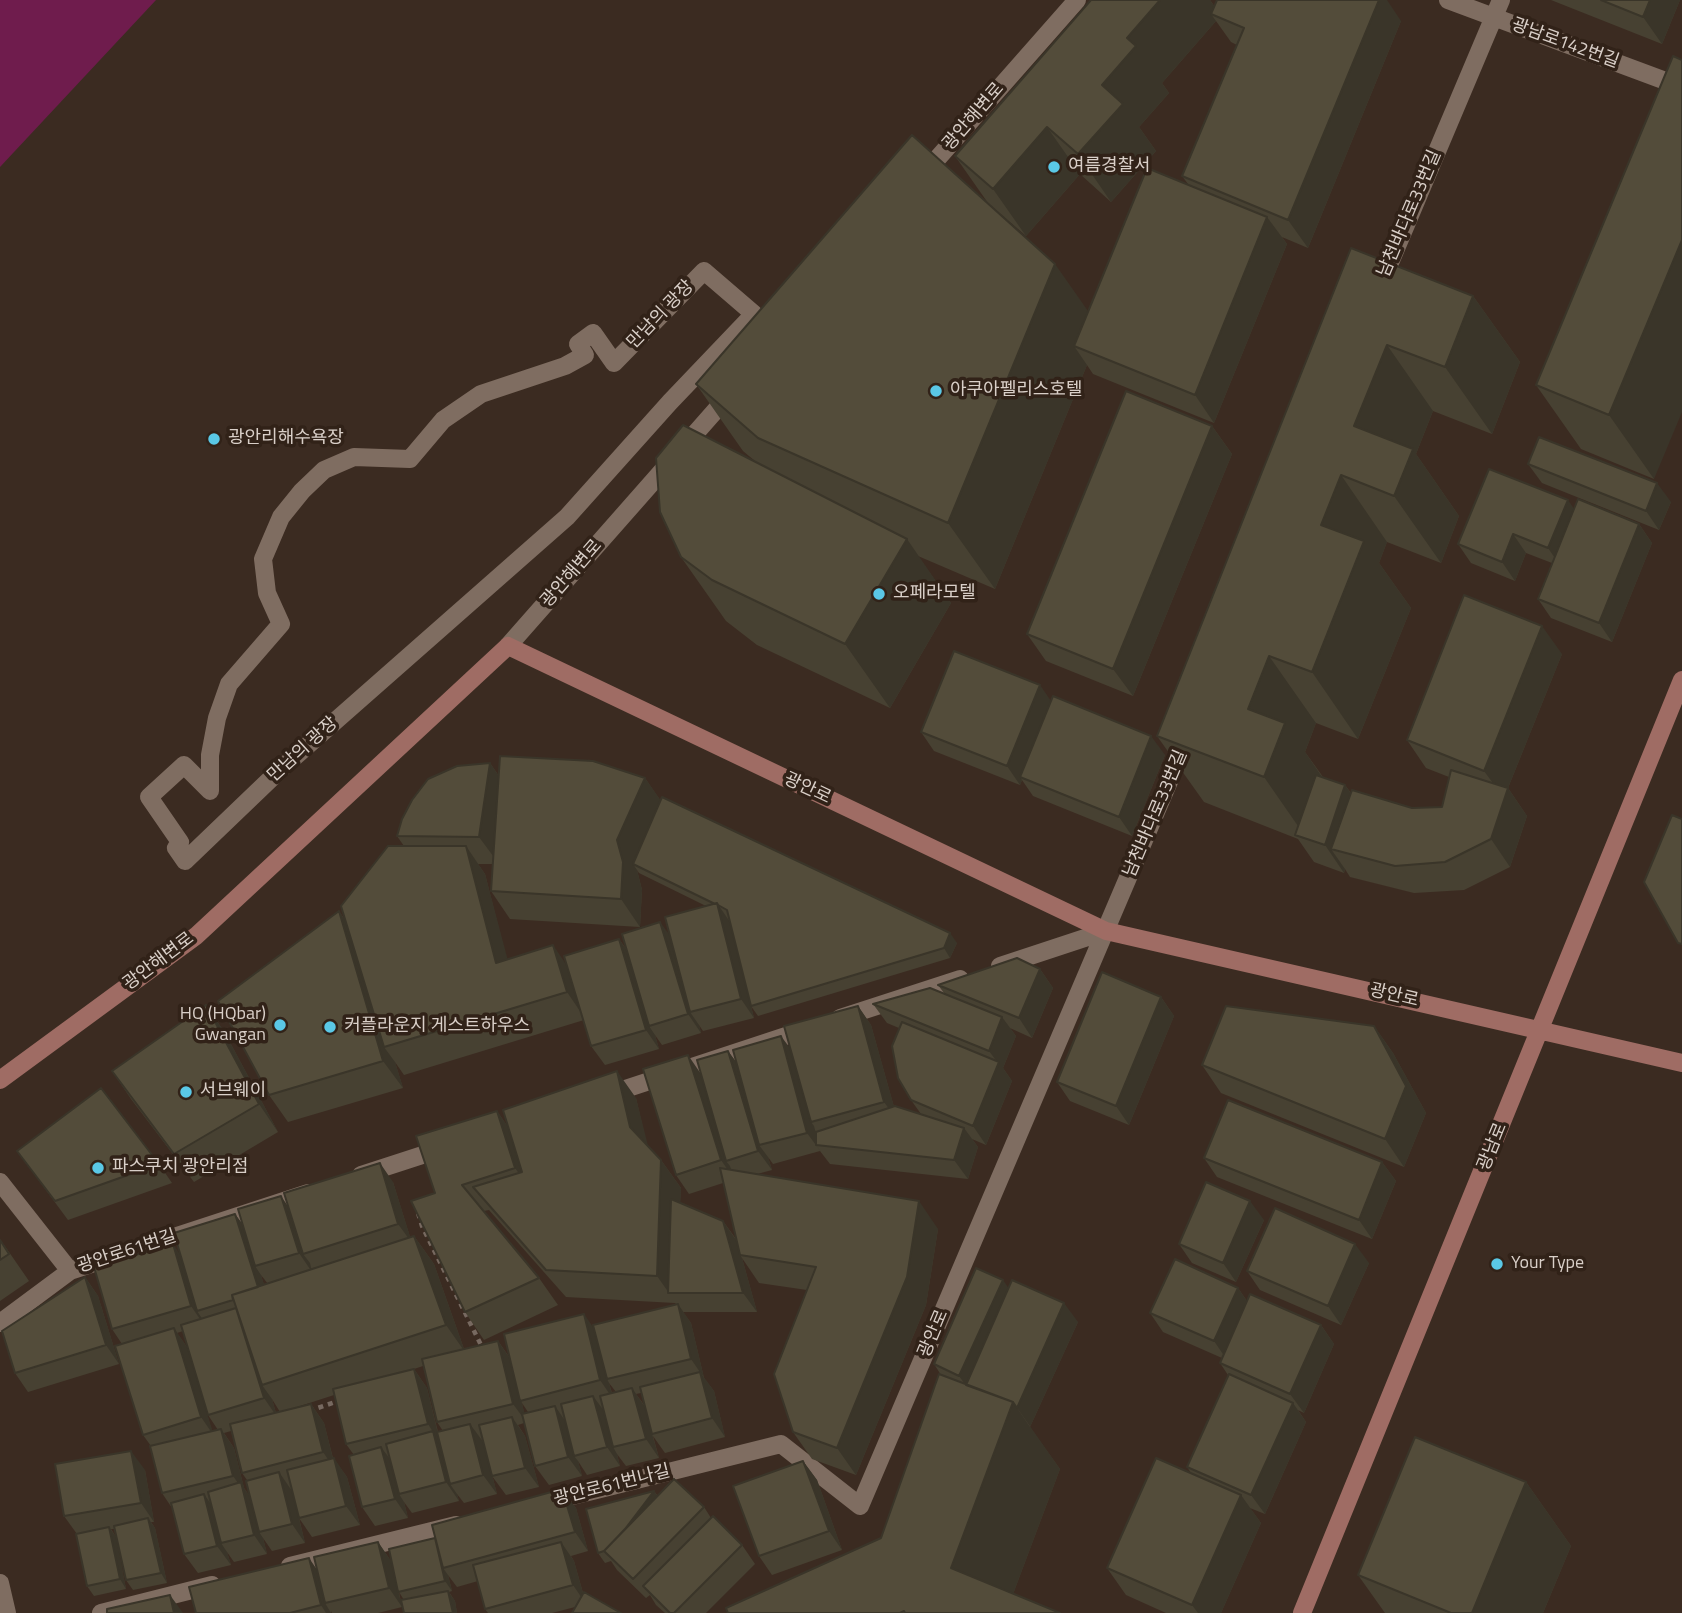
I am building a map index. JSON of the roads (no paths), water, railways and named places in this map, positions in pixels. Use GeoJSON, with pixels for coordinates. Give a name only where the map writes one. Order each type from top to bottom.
{"type":"FeatureCollection","features":[{"type":"Feature","properties":{"kind":"main road","name":"광안로"},"geometry":{"type":"LineString","coordinates":[[508,646],[1106,931],[1682,1063]]}},
{"type":"Feature","properties":{"kind":"main road","name":"광안해변로"},"geometry":{"type":"LineString","coordinates":[[0,1080],[196,936],[508,646]]}},
{"type":"Feature","properties":{"kind":"main road","name":"광남로"},"geometry":{"type":"LineString","coordinates":[[1302,1613],[1682,680]]}},
{"type":"Feature","properties":{"kind":"street","name":"광안해변로"},"geometry":{"type":"LineString","coordinates":[[912,188],[1077,0]]}},
{"type":"Feature","properties":{"kind":"street","name":"광남로142번길"},"geometry":{"type":"LineString","coordinates":[[1448,0],[1682,86]]}},
{"type":"Feature","properties":{"kind":"street","name":"남천바다로33번길"},"geometry":{"type":"LineString","coordinates":[[1374,301],[1501,0]]}},
{"type":"Feature","properties":{"kind":"street","name":"만남의 광장"},"geometry":{"type":"LineString","coordinates":[[704,271],[754,314],[670,402],[567,517],[282,768],[185,861],[176,848],[180,842],[149,797],[184,765],[210,791],[210,755],[217,718],[229,684],[281,625],[267,593],[263,559],[281,517],[302,491],[324,470],[355,457],[410,459],[443,420],[471,400],[481,394],[565,366],[585,355],[578,344],[593,334],[614,363],[704,271]]}},
{"type":"Feature","properties":{"kind":"street","name":"광안해변로"},"geometry":{"type":"LineString","coordinates":[[508,646],[737,386]]}},
{"type":"Feature","properties":{"kind":"street","name":"남천바다로33번길"},"geometry":{"type":"LineString","coordinates":[[1106,931],[1194,725]]}},
{"type":"Feature","properties":{"kind":"street"},"geometry":{"type":"LineString","coordinates":[[589,1101],[1106,931]]}},
{"type":"Feature","properties":{"kind":"street","name":"광안로"},"geometry":{"type":"LineString","coordinates":[[860,1506],[1106,931]]}},
{"type":"Feature","properties":{"kind":"street","name":"광안로61번길"},"geometry":{"type":"LineString","coordinates":[[0,1323],[70,1271],[456,1144]]}},
{"type":"Feature","properties":{"kind":"street"},"geometry":{"type":"LineString","coordinates":[[0,1182],[70,1271]]}},
{"type":"Feature","properties":{"kind":"street","name":"광안로61번나길"},"geometry":{"type":"LineString","coordinates":[[528,1507],[781,1444],[860,1506]]}},
{"type":"Feature","properties":{"kind":"street"},"geometry":{"type":"LineString","coordinates":[[274,1570],[474,1520]]}},
{"type":"Feature","properties":{"kind":"street"},"geometry":{"type":"LineString","coordinates":[[101,1613],[234,1580]]}},
{"type":"Feature","properties":{"kind":"street"},"geometry":{"type":"LineString","coordinates":[[0,1583],[7,1613]]}},
{"type":"Feature","properties":{"kind":"place","name":"여름경찰서"},"geometry":{"type":"Point","coordinates":[1054,167]}},
{"type":"Feature","properties":{"kind":"place","name":"아쿠아펠리스호텔"},"geometry":{"type":"Point","coordinates":[936,391]}},
{"type":"Feature","properties":{"kind":"place","name":"광안리해수욕장"},"geometry":{"type":"Point","coordinates":[214,439]}},
{"type":"Feature","properties":{"kind":"place","name":"오페라모텔"},"geometry":{"type":"Point","coordinates":[879,594]}},
{"type":"Feature","properties":{"kind":"place","name":"HQ (HQbar) Gwangan"},"geometry":{"type":"Point","coordinates":[280,1025]}},
{"type":"Feature","properties":{"kind":"place","name":"커플라운지 게스트하우스"},"geometry":{"type":"Point","coordinates":[330,1027]}},
{"type":"Feature","properties":{"kind":"place","name":"서브웨이"},"geometry":{"type":"Point","coordinates":[186,1092]}},
{"type":"Feature","properties":{"kind":"place","name":"파스쿠치 광안리점"},"geometry":{"type":"Point","coordinates":[98,1168]}},
{"type":"Feature","properties":{"kind":"place","name":"Your Type"},"geometry":{"type":"Point","coordinates":[1497,1264]}}]}
